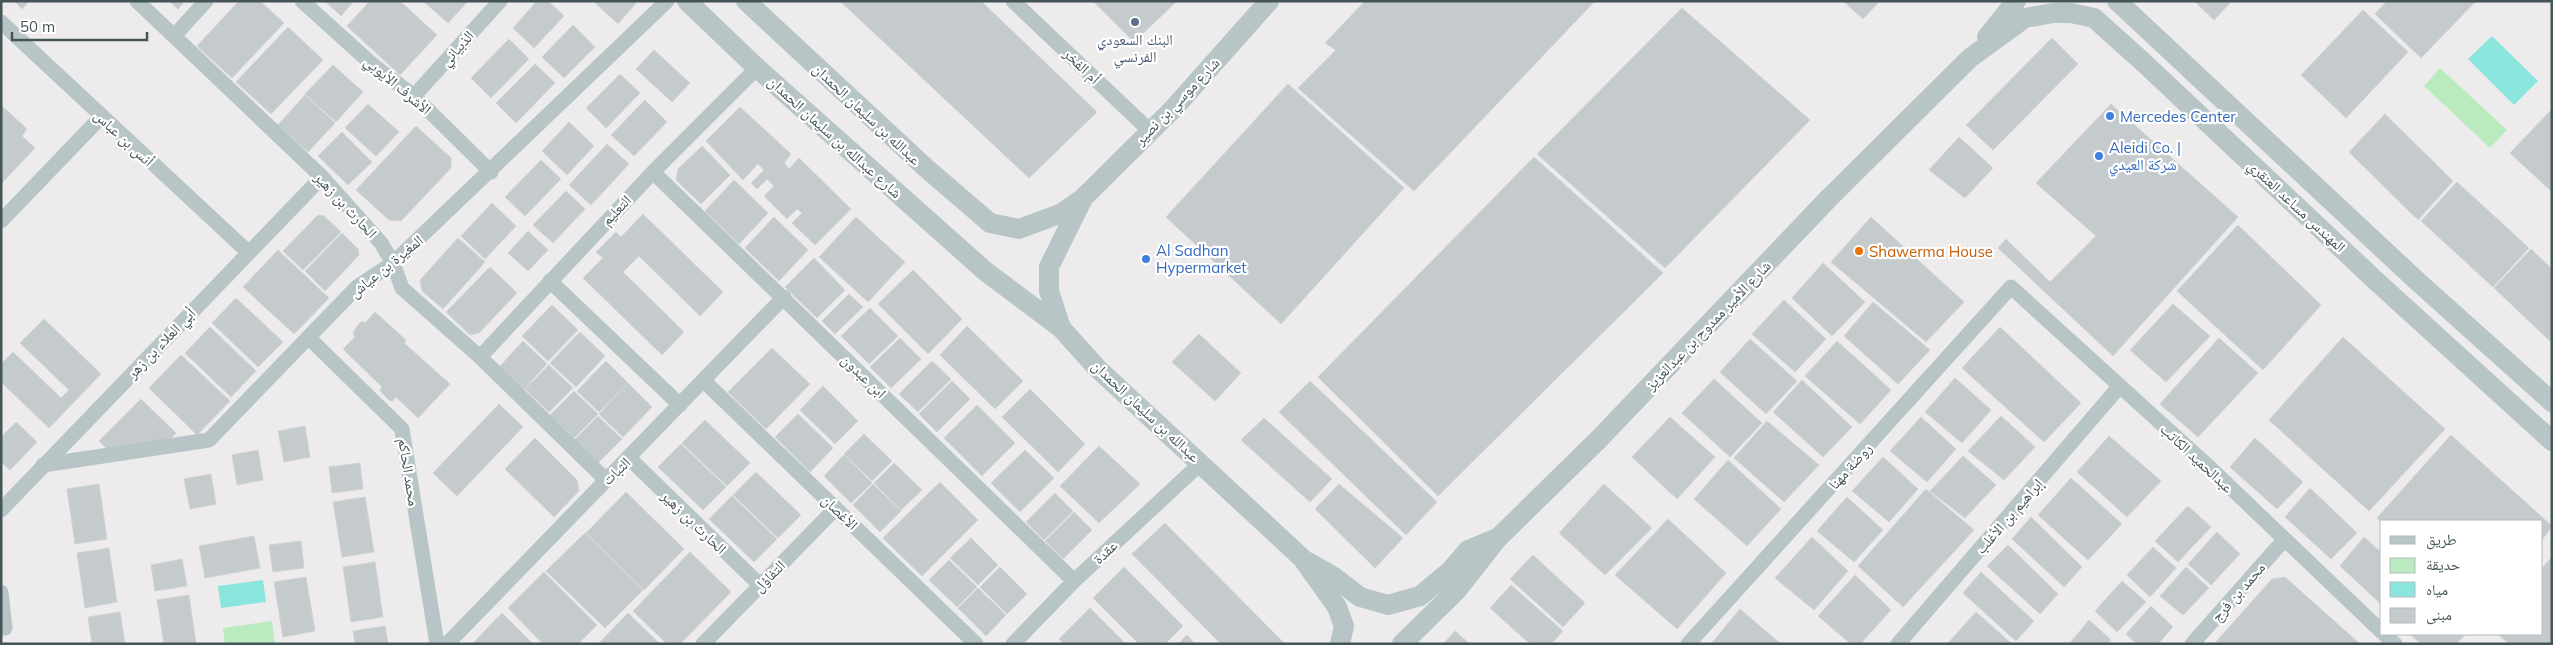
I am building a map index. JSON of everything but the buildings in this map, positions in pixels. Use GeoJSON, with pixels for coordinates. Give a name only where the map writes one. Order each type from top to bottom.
{"type":"FeatureCollection","features":[{"type":"Feature","properties":{"kind":"street","name":"الحارث بن زهير"},"geometry":{"type":"LineString","coordinates":[[137,1],[175,35],[322,177],[381,243],[393,263],[402,288],[480,357],[606,480]]}},
{"type":"Feature","properties":{"kind":"street"},"geometry":{"type":"LineString","coordinates":[[175,35],[206,1]]}},
{"type":"Feature","properties":{"kind":"street","name":"الأشرف الأيوبي"},"geometry":{"type":"LineString","coordinates":[[302,1],[374,66],[414,96],[491,172]]}},
{"type":"Feature","properties":{"kind":"street","name":"الذبياني"},"geometry":{"type":"LineString","coordinates":[[414,96],[500,1]]}},
{"type":"Feature","properties":{"kind":"street","name":"المغيرة بن عياش"},"geometry":{"type":"LineString","coordinates":[[43,465],[209,440],[357,287],[393,263],[491,172],[667,1]]}},
{"type":"Feature","properties":{"kind":"street","name":"شارع عبدالله بن سليمان الحمدان"},"geometry":{"type":"LineString","coordinates":[[687,1],[757,68],[985,271]]}},
{"type":"Feature","properties":{"kind":"street","name":"عبدالله بن سليمان الحمدان"},"geometry":{"type":"LineString","coordinates":[[746,1],[926,168],[990,223],[1019,229],[1062,212],[1082,199]]}},
{"type":"Feature","properties":{"kind":"street","name":"أم الفخر"},"geometry":{"type":"LineString","coordinates":[[1013,1],[1150,131]]}},
{"type":"Feature","properties":{"kind":"street","name":"شارع موسي بن نصير"},"geometry":{"type":"LineString","coordinates":[[1082,199],[1174,108],[1269,1]]}},
{"type":"Feature","properties":{"kind":"street","name":"المهندس مساعد العنقري"},"geometry":{"type":"LineString","coordinates":[[2117,1],[2416,280],[2552,402]]}},
{"type":"Feature","properties":{"kind":"street","name":"المهندس مساعد العنقري"},"geometry":{"type":"LineString","coordinates":[[2021,10],[2094,18],[2375,280],[2552,441]]}},
{"type":"Feature","properties":{"kind":"street","name":"شارع الأمير ممدوح بن عبدالعزيز"},"geometry":{"type":"LineString","coordinates":[[1402,644],[1457,590],[1497,538],[1599,439],[1829,198],[2021,10]]}},
{"type":"Feature","properties":{"kind":"street","name":"أنس بن عباس"},"geometry":{"type":"LineString","coordinates":[[1,22],[248,252]]}},
{"type":"Feature","properties":{"kind":"street","name":"التعليم"},"geometry":{"type":"LineString","coordinates":[[480,357],[653,172],[757,68]]}},
{"type":"Feature","properties":{"kind":"street"},"geometry":{"type":"LineString","coordinates":[[1,221],[101,117]]}},
{"type":"Feature","properties":{"kind":"street","name":"ابن عبدون"},"geometry":{"type":"LineString","coordinates":[[653,172],[784,297],[1074,581]]}},
{"type":"Feature","properties":{"kind":"street","name":"أبي العلاء بن زهر"},"geometry":{"type":"LineString","coordinates":[[1,510],[322,177]]}},
{"type":"Feature","properties":{"kind":"street"},"geometry":{"type":"LineString","coordinates":[[1061,328],[1049,290],[1050,267],[1082,199]]}},
{"type":"Feature","properties":{"kind":"street","name":"عبدالله بن سليمان الحمدان"},"geometry":{"type":"LineString","coordinates":[[985,271],[1061,328],[1097,368],[1302,558]]}},
{"type":"Feature","properties":{"kind":"street"},"geometry":{"type":"LineString","coordinates":[[550,281],[680,405]]}},
{"type":"Feature","properties":{"kind":"street","name":"عبدالحميد الكاتب"},"geometry":{"type":"LineString","coordinates":[[2011,287],[2380,630]]}},
{"type":"Feature","properties":{"kind":"street","name":"روضة مهنا"},"geometry":{"type":"LineString","coordinates":[[1688,644],[2011,287]]}},
{"type":"Feature","properties":{"kind":"street","name":"الثبات"},"geometry":{"type":"LineString","coordinates":[[447,644],[784,297]]}},
{"type":"Feature","properties":{"kind":"street","name":"محمد الحاكم"},"geometry":{"type":"LineString","coordinates":[[309,338],[402,429],[437,644]]}},
{"type":"Feature","properties":{"kind":"street","name":"الأغصان"},"geometry":{"type":"LineString","coordinates":[[704,381],[976,644]]}},
{"type":"Feature","properties":{"kind":"street","name":"إبراهيم بن الأغلب"},"geometry":{"type":"LineString","coordinates":[[1898,644],[2119,387]]}},
{"type":"Feature","properties":{"kind":"street","name":"الحارث بن زهير"},"geometry":{"type":"LineString","coordinates":[[629,458],[760,586]]}},
{"type":"Feature","properties":{"kind":"street","name":"عقدة"},"geometry":{"type":"LineString","coordinates":[[1013,644],[1074,581],[1201,464]]}},
{"type":"Feature","properties":{"kind":"street","name":"التفاؤل"},"geometry":{"type":"LineString","coordinates":[[702,644],[836,508]]}},
{"type":"Feature","properties":{"kind":"street"},"geometry":{"type":"LineString","coordinates":[[1302,558],[1334,577],[1360,597],[1388,605],[1420,596],[1450,571],[1468,550],[1497,538]]}},
{"type":"Feature","properties":{"kind":"street","name":"محمد بن فرج"},"geometry":{"type":"LineString","coordinates":[[2192,644],[2284,540]]}},
{"type":"Feature","properties":{"kind":"street"},"geometry":{"type":"LineString","coordinates":[[1302,558],[1337,607],[1344,626],[1340,644]]}},
{"type":"Feature","properties":{"kind":"street"},"geometry":{"type":"LineString","coordinates":[[1,592],[5,628],[1,628]]}},
{"type":"Feature","properties":{"kind":"street","name":"عبدالحميد الكاتب"},"geometry":{"type":"LineString","coordinates":[[2385,635],[2395,644]]}},
{"type":"Feature","properties":{"kind":"green space"},"geometry":{"type":"Polygon","coordinates":[[[2440,68],[2507,130],[2490,148],[2424,86],[2440,68]]]}},
{"type":"Feature","properties":{"kind":"green space"},"geometry":{"type":"Polygon","coordinates":[[[272,621],[275,644],[225,644],[223,628],[272,621]]]}},
{"type":"Feature","properties":{"kind":"water"},"geometry":{"type":"Polygon","coordinates":[[[2492,36],[2538,81],[2514,105],[2468,59],[2492,36]]]}},
{"type":"Feature","properties":{"kind":"water"},"geometry":{"type":"Polygon","coordinates":[[[263,580],[266,602],[221,608],[218,586],[263,580]]]}},
{"type":"Feature","properties":{"kind":"place","name":"البنك السعودي الفرنسي"},"geometry":{"type":"Point","coordinates":[1135,22]}},
{"type":"Feature","properties":{"kind":"place","name":"Mercedes Center"},"geometry":{"type":"Point","coordinates":[2110,116]}},
{"type":"Feature","properties":{"kind":"place","name":"Aleidi Co. | شركة العيدي"},"geometry":{"type":"Point","coordinates":[2099,156]}},
{"type":"Feature","properties":{"kind":"place","name":"Shawerma House"},"geometry":{"type":"Point","coordinates":[1859,251]}},
{"type":"Feature","properties":{"kind":"place","name":"Al Sadhan Hypermarket"},"geometry":{"type":"Point","coordinates":[1146,259]}}]}
